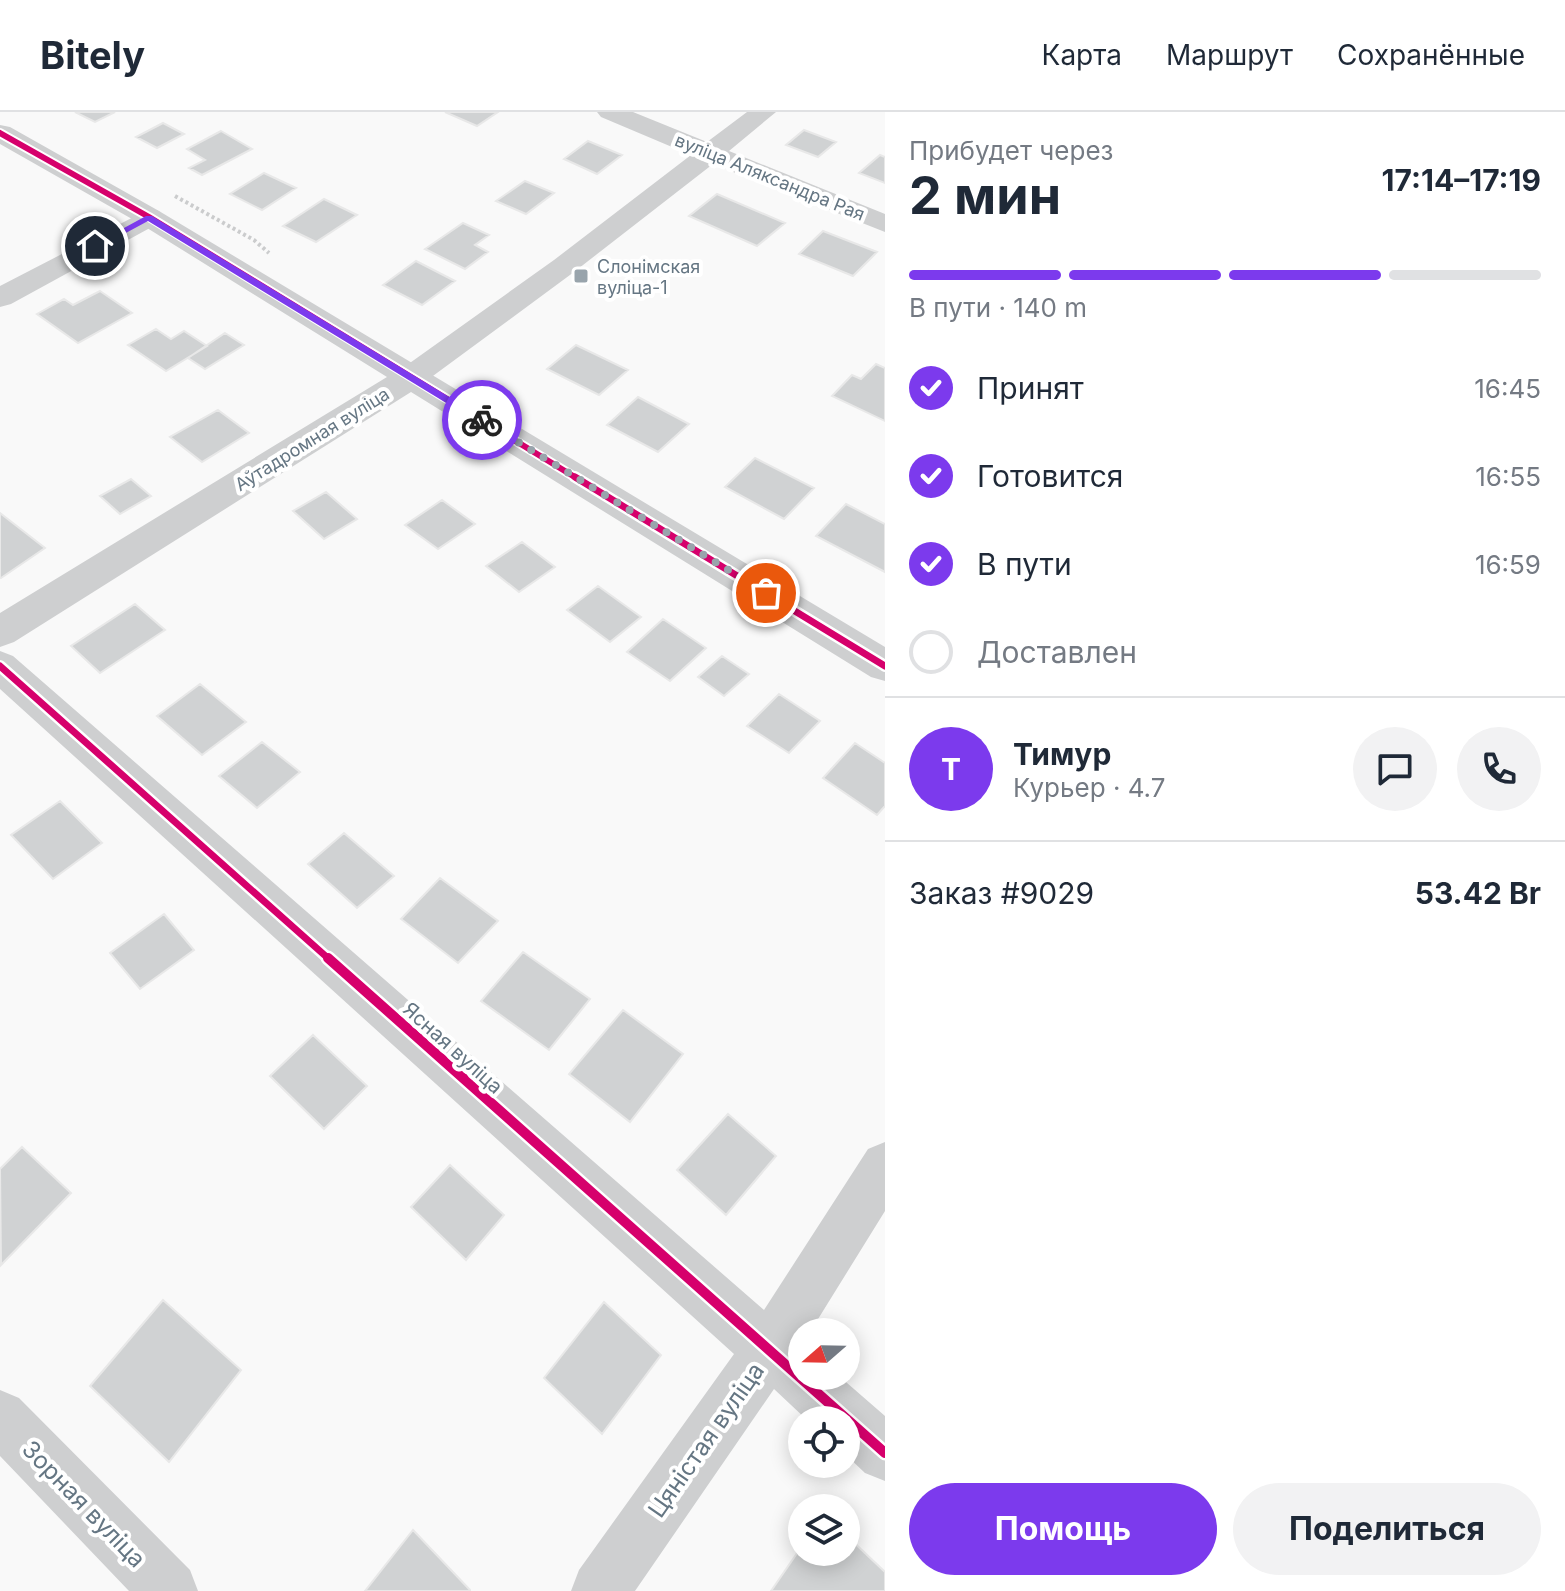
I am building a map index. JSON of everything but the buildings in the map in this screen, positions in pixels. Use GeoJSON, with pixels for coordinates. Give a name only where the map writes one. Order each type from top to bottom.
{"type":"FeatureCollection","features":[{"type":"Feature","properties":{"kind":"street","name":"вуліца Аляксандра Рая"},"geometry":{"type":"LineString","coordinates":[[610,112],[885,224]]}},
{"type":"Feature","properties":{"kind":"street","name":"Аўтадромная вуліца"},"geometry":{"type":"LineString","coordinates":[[0,632],[411,377],[564,266],[763,112]]}},
{"type":"Feature","properties":{"kind":"street"},"geometry":{"type":"LineString","coordinates":[[0,133],[149,217],[885,666]]}},
{"type":"Feature","properties":{"kind":"street"},"geometry":{"type":"LineString","coordinates":[[0,298],[149,217]]}},
{"type":"Feature","properties":{"kind":"street","name":"Ясная вуліца"},"geometry":{"type":"LineString","coordinates":[[0,666],[885,1453]]}},
{"type":"Feature","properties":{"kind":"street","name":"Цяністая вуліца"},"geometry":{"type":"LineString","coordinates":[[600,1591],[769,1350],[885,1166]]}},
{"type":"Feature","properties":{"kind":"street","name":"Зорная вуліца"},"geometry":{"type":"LineString","coordinates":[[0,1417],[169,1591]]}},
{"type":"Feature","properties":{"kind":"cycle path"},"geometry":{"type":"LineString","coordinates":[[0,133],[149,217],[885,666]]}},
{"type":"Feature","properties":{"kind":"cycle path"},"geometry":{"type":"LineString","coordinates":[[0,666],[885,1453]]}},
{"type":"Feature","properties":{"kind":"way so far"},"geometry":{"type":"LineString","coordinates":[[482,420],[766,593]]}},
{"type":"Feature","properties":{"kind":"place","name":"Слонімская вуліца-1"},"geometry":{"type":"Point","coordinates":[581,276]}},
{"type":"Feature","properties":{"kind":"route"},"geometry":{"type":"LineString","coordinates":[[95,246],[149,217],[482,420]]}}]}
